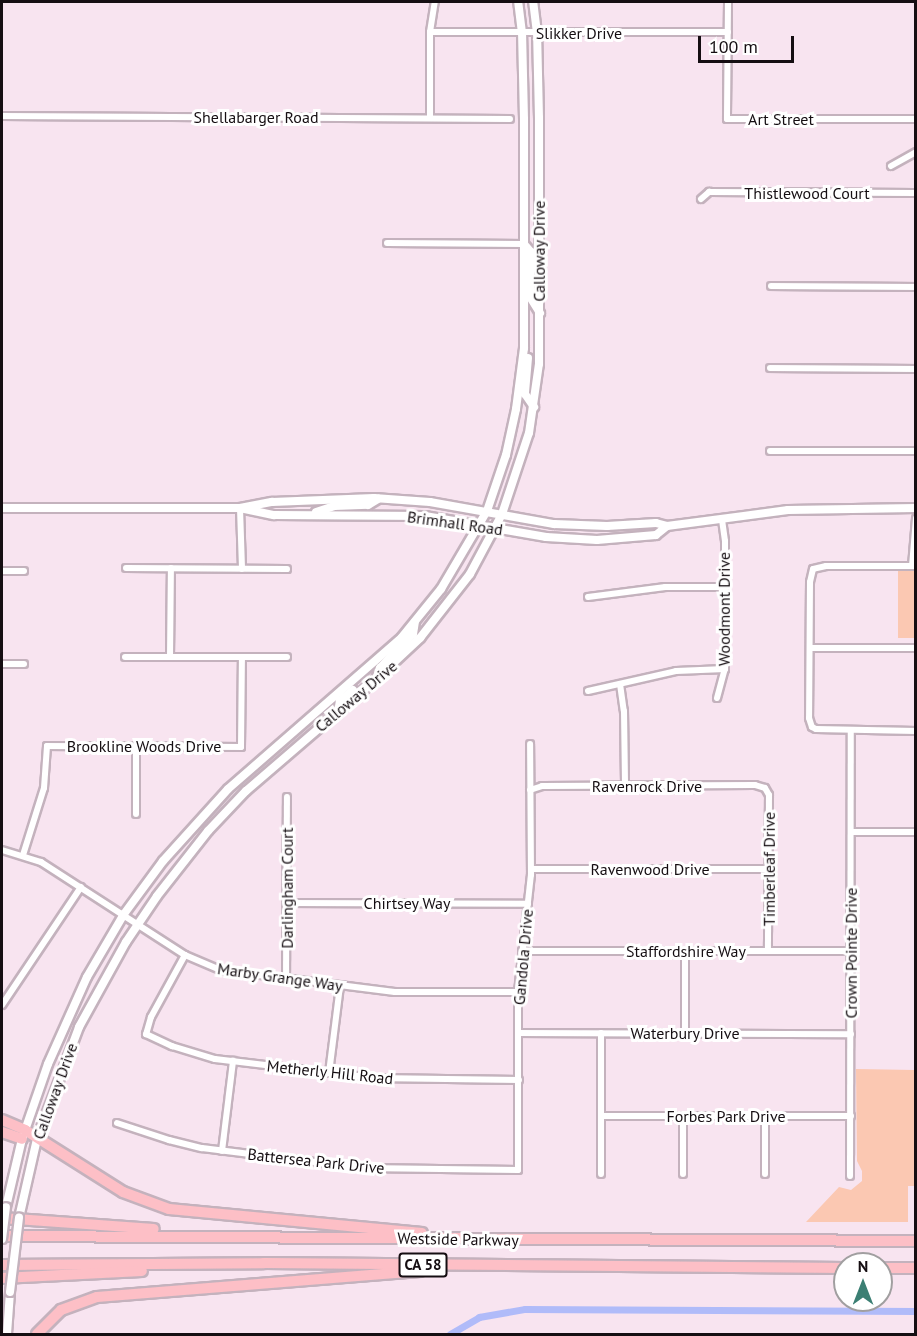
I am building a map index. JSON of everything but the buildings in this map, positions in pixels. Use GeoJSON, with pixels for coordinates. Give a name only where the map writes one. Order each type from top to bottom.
{"type":"FeatureCollection","features":[{"type":"Feature","properties":{"kind":"highway"},"geometry":{"type":"LineString","coordinates":[[2,1120],[23,1135]]}},
{"type":"Feature","properties":{"kind":"highway"},"geometry":{"type":"LineString","coordinates":[[2,1132],[37,1139],[123,1192],[169,1209],[418,1232],[464,1239]]}},
{"type":"Feature","properties":{"kind":"highway"},"geometry":{"type":"LineString","coordinates":[[2,1218],[250,1236]]}},
{"type":"Feature","properties":{"kind":"highway","name":"Westside Parkway"},"geometry":{"type":"LineString","coordinates":[[2,1237],[250,1236],[915,1241]]}},
{"type":"Feature","properties":{"kind":"highway"},"geometry":{"type":"LineString","coordinates":[[2,1278],[264,1263]]}},
{"type":"Feature","properties":{"kind":"highway","name":"Westside Parkway"},"geometry":{"type":"LineString","coordinates":[[2,1265],[264,1263],[833,1268]]}},
{"type":"Feature","properties":{"kind":"highway"},"geometry":{"type":"LineString","coordinates":[[37,1335],[61,1310],[97,1297],[372,1276],[471,1265]]}},
{"type":"Feature","properties":{"kind":"highway"},"geometry":{"type":"LineString","coordinates":[[893,1268],[915,1268]]}},
{"type":"Feature","properties":{"kind":"main road","name":"Calloway Drive"},"geometry":{"type":"LineString","coordinates":[[2,1237],[11,1183],[23,1135],[42,1078],[87,977],[124,915],[164,861],[215,802],[266,755],[369,669],[415,622],[450,575],[486,512],[506,454],[516,410],[524,339],[522,33],[518,2]]}},
{"type":"Feature","properties":{"kind":"main road","name":"Calloway Drive"},"geometry":{"type":"LineString","coordinates":[[7,1335],[10,1292],[22,1207],[37,1139],[79,1027],[138,925],[182,863],[227,811],[267,772],[375,680],[441,615],[472,571],[502,514],[523,456],[534,406],[539,364],[537,33],[533,2]]}},
{"type":"Feature","properties":{"kind":"main road"},"geometry":{"type":"LineString","coordinates":[[524,244],[531,252],[530,297],[540,314]]}},
{"type":"Feature","properties":{"kind":"main road"},"geometry":{"type":"LineString","coordinates":[[524,339],[529,347],[525,394],[534,406]]}},
{"type":"Feature","properties":{"kind":"main road"},"geometry":{"type":"LineString","coordinates":[[307,515],[334,506],[368,505],[378,499]]}},
{"type":"Feature","properties":{"kind":"main road","name":"Brimhall Road"},"geometry":{"type":"LineString","coordinates":[[2,508],[240,508],[272,502],[378,499],[430,502],[578,525],[656,523],[667,526],[800,509],[915,508]]}},
{"type":"Feature","properties":{"kind":"main road","name":"Brimhall Road"},"geometry":{"type":"LineString","coordinates":[[240,508],[274,515],[425,516],[546,537],[597,540],[656,535],[667,526]]}},
{"type":"Feature","properties":{"kind":"main road"},"geometry":{"type":"LineString","coordinates":[[375,680],[380,668],[413,634],[415,622]]}},
{"type":"Feature","properties":{"kind":"main road"},"geometry":{"type":"LineString","coordinates":[[338,712],[342,698],[364,680],[369,669]]}},
{"type":"Feature","properties":{"kind":"street"},"geometry":{"type":"LineString","coordinates":[[430,118],[430,32],[435,2]]}},
{"type":"Feature","properties":{"kind":"street","name":"Art Street"},"geometry":{"type":"LineString","coordinates":[[728,2],[727,119],[915,119]]}},
{"type":"Feature","properties":{"kind":"street","name":"Slikker Drive"},"geometry":{"type":"LineString","coordinates":[[430,32],[728,32]]}},
{"type":"Feature","properties":{"kind":"street","name":"Shellabarger Road"},"geometry":{"type":"LineString","coordinates":[[2,116],[510,119]]}},
{"type":"Feature","properties":{"kind":"street"},"geometry":{"type":"LineString","coordinates":[[891,166],[915,152]]}},
{"type":"Feature","properties":{"kind":"street","name":"Thistlewood Court"},"geometry":{"type":"LineString","coordinates":[[701,198],[709,192],[915,193]]}},
{"type":"Feature","properties":{"kind":"street"},"geometry":{"type":"LineString","coordinates":[[387,243],[524,244]]}},
{"type":"Feature","properties":{"kind":"street"},"geometry":{"type":"LineString","coordinates":[[771,286],[915,287]]}},
{"type":"Feature","properties":{"kind":"street"},"geometry":{"type":"LineString","coordinates":[[770,368],[915,369]]}},
{"type":"Feature","properties":{"kind":"street"},"geometry":{"type":"LineString","coordinates":[[770,451],[915,451]]}},
{"type":"Feature","properties":{"kind":"street"},"geometry":{"type":"LineString","coordinates":[[240,508],[242,569]]}},
{"type":"Feature","properties":{"kind":"street"},"geometry":{"type":"LineString","coordinates":[[915,518],[914,566],[826,566],[813,569],[810,582],[808,718],[812,727],[851,731],[915,731]]}},
{"type":"Feature","properties":{"kind":"street","name":"Woodmont Drive"},"geometry":{"type":"LineString","coordinates":[[717,698],[725,669],[722,519]]}},
{"type":"Feature","properties":{"kind":"street"},"geometry":{"type":"LineString","coordinates":[[126,568],[287,569]]}},
{"type":"Feature","properties":{"kind":"street"},"geometry":{"type":"LineString","coordinates":[[170,657],[171,568]]}},
{"type":"Feature","properties":{"kind":"street"},"geometry":{"type":"LineString","coordinates":[[2,571],[24,572]]}},
{"type":"Feature","properties":{"kind":"street"},"geometry":{"type":"LineString","coordinates":[[588,597],[665,587],[725,586]]}},
{"type":"Feature","properties":{"kind":"street"},"geometry":{"type":"LineString","coordinates":[[810,648],[915,648]]}},
{"type":"Feature","properties":{"kind":"street"},"geometry":{"type":"LineString","coordinates":[[125,657],[287,657]]}},
{"type":"Feature","properties":{"kind":"street","name":"Brookline Woods Drive"},"geometry":{"type":"LineString","coordinates":[[23,855],[44,788],[47,746],[241,747],[242,657]]}},
{"type":"Feature","properties":{"kind":"street"},"geometry":{"type":"LineString","coordinates":[[2,664],[24,664]]}},
{"type":"Feature","properties":{"kind":"street"},"geometry":{"type":"LineString","coordinates":[[588,691],[676,671],[725,669]]}},
{"type":"Feature","properties":{"kind":"street"},"geometry":{"type":"LineString","coordinates":[[620,684],[624,711],[625,787]]}},
{"type":"Feature","properties":{"kind":"street","name":"Crown Pointe Drive"},"geometry":{"type":"LineString","coordinates":[[850,1176],[851,731]]}},
{"type":"Feature","properties":{"kind":"street","name":"Gandola Drive"},"geometry":{"type":"LineString","coordinates":[[519,1170],[518,992],[531,869],[530,744]]}},
{"type":"Feature","properties":{"kind":"street"},"geometry":{"type":"LineString","coordinates":[[136,746],[136,814]]}},
{"type":"Feature","properties":{"kind":"street","name":"Ravenrock Drive"},"geometry":{"type":"LineString","coordinates":[[530,790],[542,786],[755,785],[765,788]]}},
{"type":"Feature","properties":{"kind":"street","name":"Timberleaf Drive"},"geometry":{"type":"LineString","coordinates":[[765,788],[769,795],[768,951]]}},
{"type":"Feature","properties":{"kind":"street","name":"Darlingham Court"},"geometry":{"type":"LineString","coordinates":[[286,979],[287,797]]}},
{"type":"Feature","properties":{"kind":"street"},"geometry":{"type":"LineString","coordinates":[[851,832],[915,832]]}},
{"type":"Feature","properties":{"kind":"street","name":"Marby Grange Way"},"geometry":{"type":"LineString","coordinates":[[2,850],[41,862],[185,956],[221,970],[395,992],[518,992]]}},
{"type":"Feature","properties":{"kind":"street","name":"Ravenwood Drive"},"geometry":{"type":"LineString","coordinates":[[531,869],[768,869]]}},
{"type":"Feature","properties":{"kind":"street"},"geometry":{"type":"LineString","coordinates":[[2,1005],[81,887]]}},
{"type":"Feature","properties":{"kind":"street","name":"Chirtsey Way"},"geometry":{"type":"LineString","coordinates":[[287,903],[528,904]]}},
{"type":"Feature","properties":{"kind":"street","name":"Staffordshire Way"},"geometry":{"type":"LineString","coordinates":[[522,951],[851,951]]}},
{"type":"Feature","properties":{"kind":"street"},"geometry":{"type":"LineString","coordinates":[[685,951],[685,1033]]}},
{"type":"Feature","properties":{"kind":"street","name":"Metherly Hill Road"},"geometry":{"type":"LineString","coordinates":[[185,956],[151,1017],[146,1034],[186,1051],[233,1061],[402,1080],[519,1080]]}},
{"type":"Feature","properties":{"kind":"street"},"geometry":{"type":"LineString","coordinates":[[329,1073],[340,986]]}},
{"type":"Feature","properties":{"kind":"street","name":"Waterbury Drive"},"geometry":{"type":"LineString","coordinates":[[519,1033],[851,1034]]}},
{"type":"Feature","properties":{"kind":"street"},"geometry":{"type":"LineString","coordinates":[[601,1033],[601,1174]]}},
{"type":"Feature","properties":{"kind":"street"},"geometry":{"type":"LineString","coordinates":[[222,1151],[233,1061]]}},
{"type":"Feature","properties":{"kind":"street","name":"Forbes Park Drive"},"geometry":{"type":"LineString","coordinates":[[601,1116],[850,1116]]}},
{"type":"Feature","properties":{"kind":"street"},"geometry":{"type":"LineString","coordinates":[[683,1116],[683,1174]]}},
{"type":"Feature","properties":{"kind":"street"},"geometry":{"type":"LineString","coordinates":[[765,1116],[765,1174]]}},
{"type":"Feature","properties":{"kind":"street","name":"Battersea Park Drive"},"geometry":{"type":"LineString","coordinates":[[117,1122],[169,1140],[222,1151],[382,1170],[519,1170]]}},
{"type":"Feature","properties":{"kind":"shaded area"},"geometry":{"type":"Polygon","coordinates":[[[898,571],[915,571],[915,638],[898,638],[898,571]]]}},
{"type":"Feature","properties":{"kind":"shaded area"},"geometry":{"type":"Polygon","coordinates":[[[856,1069],[915,1070],[916,1186],[908,1186],[908,1222],[806,1222],[839,1187],[851,1190],[862,1181],[862,1171],[857,1161],[856,1069]]]}},
{"type":"Feature","properties":{"kind":"waterway"},"geometry":{"type":"LineString","coordinates":[[450,1334],[479,1317],[525,1309],[916,1311]]}}]}
